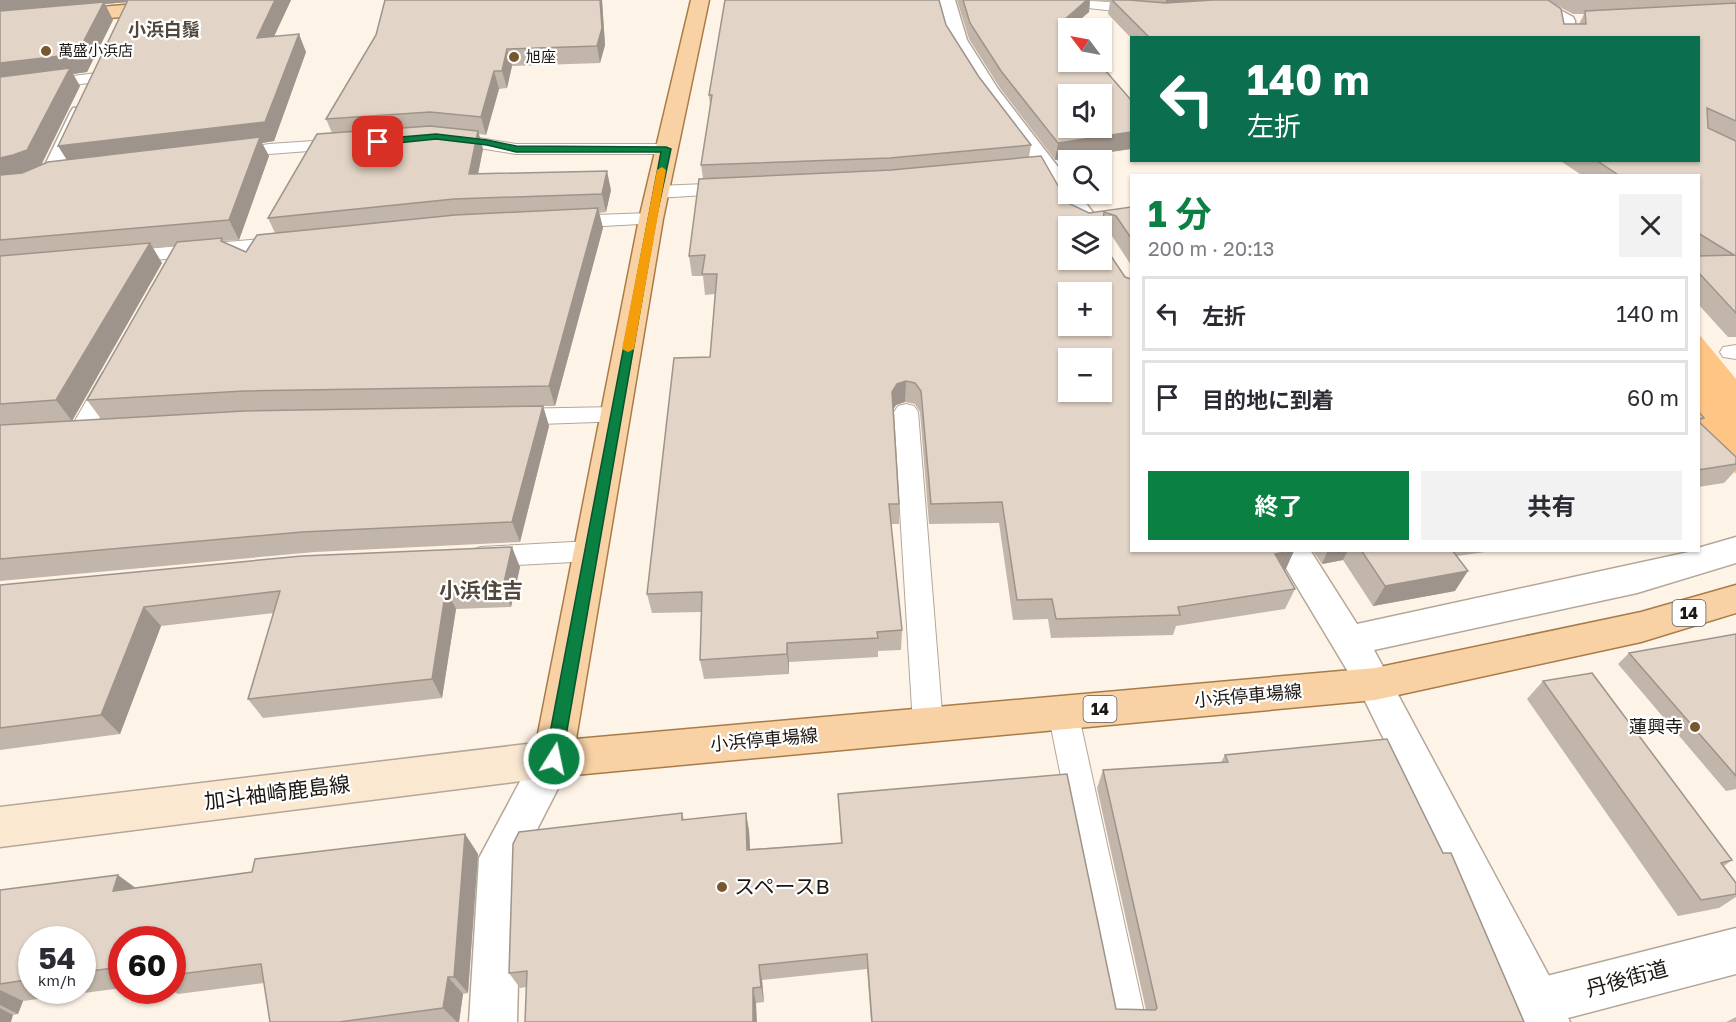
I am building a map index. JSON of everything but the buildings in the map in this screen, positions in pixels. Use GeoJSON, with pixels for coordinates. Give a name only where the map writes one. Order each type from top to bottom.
{"type":"FeatureCollection","features":[{"type":"Feature","properties":{"kind":"main road"},"geometry":{"type":"LineString","coordinates":[[48,17],[125,20],[245,0]]}},
{"type":"Feature","properties":{"kind":"main road"},"geometry":{"type":"LineString","coordinates":[[554,759],[654,206],[700,0]]}},
{"type":"Feature","properties":{"kind":"main road","name":"小浜停車場線"},"geometry":{"type":"LineString","coordinates":[[554,759],[1375,684],[1641,627],[1736,599]]}},
{"type":"Feature","properties":{"kind":"main road","name":"加斗袖崎鹿島線"},"geometry":{"type":"LineString","coordinates":[[0,827],[554,759]]}},
{"type":"Feature","properties":{"kind":"street"},"geometry":{"type":"LineString","coordinates":[[946,0],[957,40],[989,92],[1083,216]]}},
{"type":"Feature","properties":{"kind":"street"},"geometry":{"type":"LineString","coordinates":[[1528,0],[1572,26]]}},
{"type":"Feature","properties":{"kind":"street"},"geometry":{"type":"LineString","coordinates":[[0,188],[33,183],[51,175],[107,58]]}},
{"type":"Feature","properties":{"kind":"street"},"geometry":{"type":"LineString","coordinates":[[1348,641],[1637,579],[1736,550]]}},
{"type":"Feature","properties":{"kind":"street"},"geometry":{"type":"LineString","coordinates":[[1293,552],[1375,684],[1543,1012]]}},
{"type":"Feature","properties":{"kind":"street"},"geometry":{"type":"LineString","coordinates":[[493,1022],[500,858],[554,759]]}},
{"type":"Feature","properties":{"kind":"street","name":"丹後街道"},"geometry":{"type":"LineString","coordinates":[[1543,1012],[1736,951]]}},
{"type":"Feature","properties":{"kind":"lane"},"geometry":{"type":"LineString","coordinates":[[1051,0],[1155,11]]}},
{"type":"Feature","properties":{"kind":"lane"},"geometry":{"type":"LineString","coordinates":[[0,90],[97,78]]}},
{"type":"Feature","properties":{"kind":"lane"},"geometry":{"type":"LineString","coordinates":[[428,138],[487,142],[516,149],[666,149]]}},
{"type":"Feature","properties":{"kind":"lane"},"geometry":{"type":"LineString","coordinates":[[215,157],[269,149],[357,143]]}},
{"type":"Feature","properties":{"kind":"lane"},"geometry":{"type":"LineString","coordinates":[[1021,170],[1045,168]]}},
{"type":"Feature","properties":{"kind":"lane"},"geometry":{"type":"LineString","coordinates":[[51,175],[74,173]]}},
{"type":"Feature","properties":{"kind":"lane"},"geometry":{"type":"LineString","coordinates":[[544,223],[750,188]]}},
{"type":"Feature","properties":{"kind":"lane"},"geometry":{"type":"LineString","coordinates":[[102,259],[307,241]]}},
{"type":"Feature","properties":{"kind":"lane"},"geometry":{"type":"LineString","coordinates":[[170,271],[181,251]]}},
{"type":"Feature","properties":{"kind":"lane"},"geometry":{"type":"LineString","coordinates":[[81,431],[120,361]]}},
{"type":"Feature","properties":{"kind":"lane"},"geometry":{"type":"LineString","coordinates":[[906,412],[928,725]]}},
{"type":"Feature","properties":{"kind":"lane"},"geometry":{"type":"LineString","coordinates":[[492,418],[616,415]]}},
{"type":"Feature","properties":{"kind":"lane"},"geometry":{"type":"LineString","coordinates":[[455,558],[591,552]]}},
{"type":"Feature","properties":{"kind":"lane"},"geometry":{"type":"LineString","coordinates":[[1064,712],[1128,1022]]}},
{"type":"Feature","properties":{"kind":"shaded area"},"geometry":{"type":"Polygon","coordinates":[[[1700,335],[1736,379],[1736,474],[1700,437],[1700,335]]]}},
{"type":"Feature","properties":{"kind":"slow traffic"},"geometry":{"type":"LineString","coordinates":[[628,349],[662,170]]}},
{"type":"Feature","properties":{"kind":"place","name":"萬盛小浜店"},"geometry":{"type":"Point","coordinates":[46,51]}},
{"type":"Feature","properties":{"kind":"place","name":"旭座"},"geometry":{"type":"Point","coordinates":[514,57]}},
{"type":"Feature","properties":{"kind":"place","name":"蓮興寺"},"geometry":{"type":"Point","coordinates":[1695,727]}},
{"type":"Feature","properties":{"kind":"place","name":"スペースB"},"geometry":{"type":"Point","coordinates":[722,887]}},
{"type":"Feature","properties":{"kind":"district","name":"小浜白鬚"},"geometry":{"type":"Point","coordinates":[164,30]}},
{"type":"Feature","properties":{"kind":"district","name":"小浜住吉"},"geometry":{"type":"Point","coordinates":[481,591]}},
{"type":"Feature","properties":{"kind":"route"},"geometry":{"type":"LineString","coordinates":[[378,142],[436,137],[487,142],[516,149],[666,149],[651,219],[554,759]]}}]}
